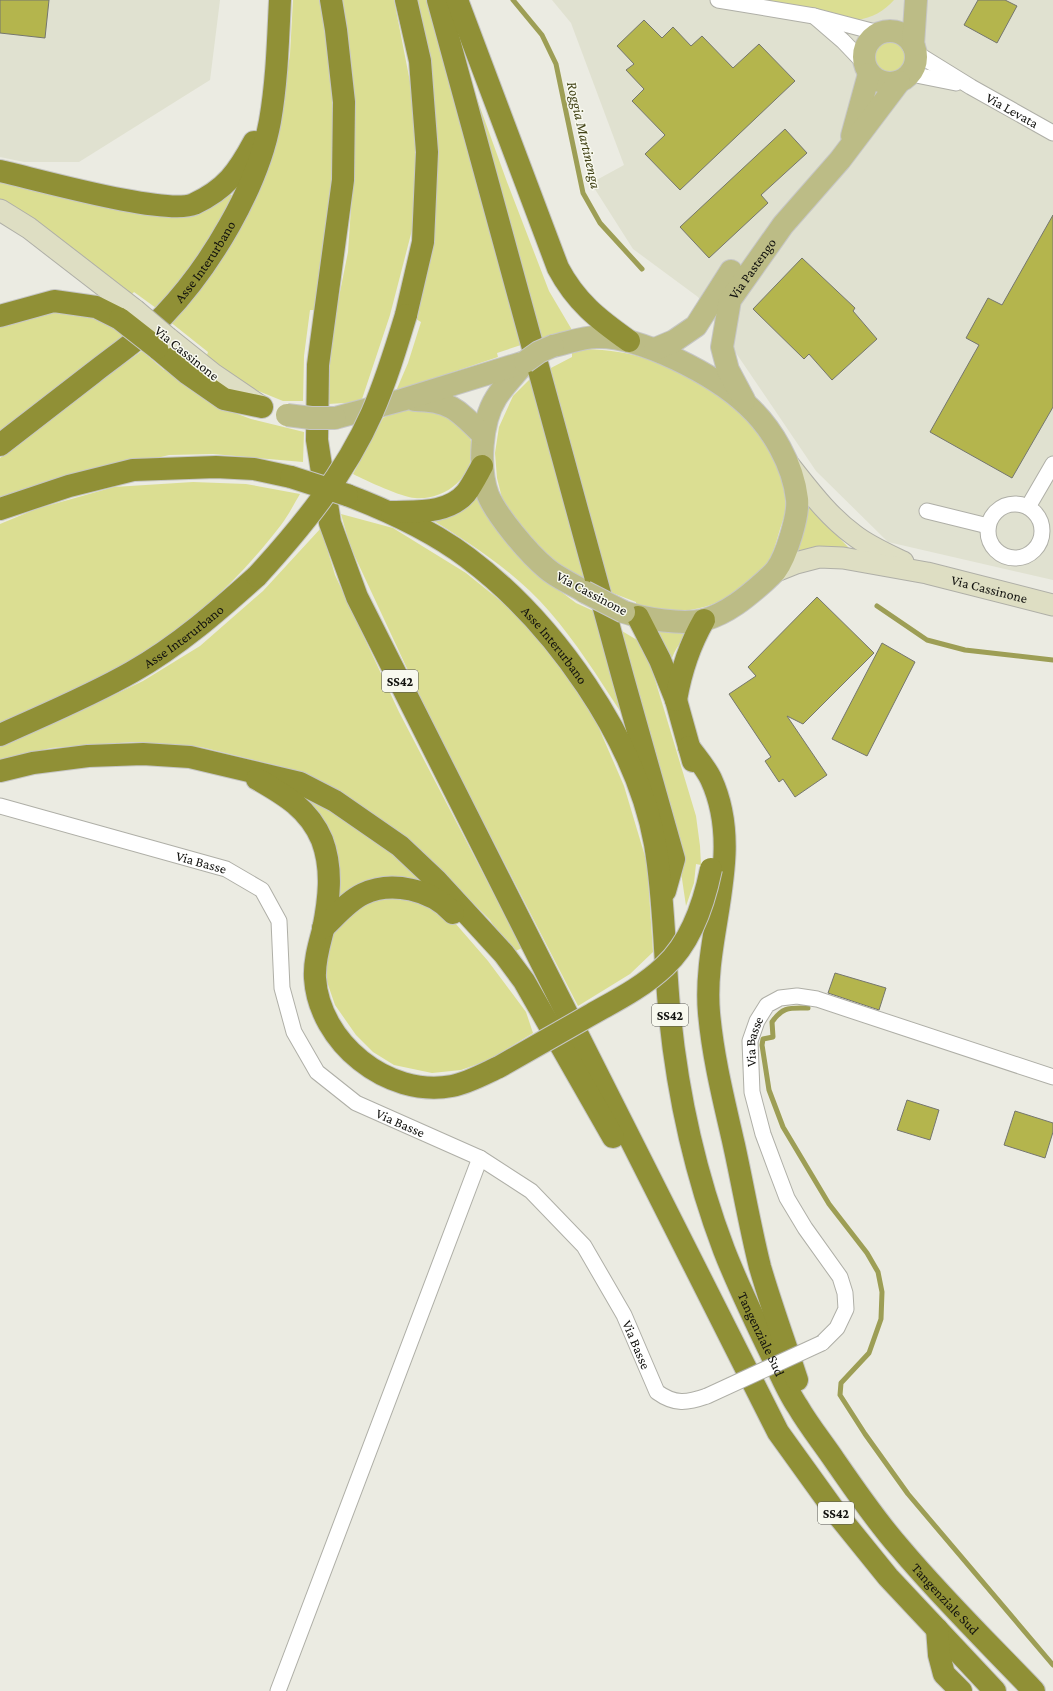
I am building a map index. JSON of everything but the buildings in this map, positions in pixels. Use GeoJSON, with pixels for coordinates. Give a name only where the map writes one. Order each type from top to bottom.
{"type":"FeatureCollection","features":[{"type":"Feature","properties":{"kind":"highway","name":"Asse Interurbano"},"geometry":{"type":"LineString","coordinates":[[0,445],[148,331],[176,302],[196,276],[233,220],[249,186],[270,122],[276,70],[280,0]]}},
{"type":"Feature","properties":{"kind":"highway","name":"SS42"},"geometry":{"type":"LineString","coordinates":[[330,0],[336,30],[344,102],[343,180],[318,365],[317,440],[330,523],[357,597],[714,1307]]}},
{"type":"Feature","properties":{"kind":"highway","name":"Asse Interurbano"},"geometry":{"type":"LineString","coordinates":[[0,735],[133,672],[169,649],[204,623],[257,576],[293,537],[325,493],[372,414],[391,364],[406,315],[422,242],[427,152],[420,61],[406,0]]}},
{"type":"Feature","properties":{"kind":"highway","name":"SS42"},"geometry":{"type":"LineString","coordinates":[[438,0],[623,678],[674,858],[663,898]]}},
{"type":"Feature","properties":{"kind":"highway"},"geometry":{"type":"LineString","coordinates":[[457,0],[558,268],[572,292],[588,310],[629,340]]}},
{"type":"Feature","properties":{"kind":"highway"},"geometry":{"type":"LineString","coordinates":[[0,171],[148,205],[176,207],[193,204],[227,184],[242,164],[256,140],[276,70]]}},
{"type":"Feature","properties":{"kind":"highway"},"geometry":{"type":"LineString","coordinates":[[0,316],[54,301],[96,307],[127,314],[162,343],[188,374],[224,399],[262,407]]}},
{"type":"Feature","properties":{"kind":"highway"},"geometry":{"type":"LineString","coordinates":[[392,512],[439,509],[455,502],[466,492],[482,466]]}},
{"type":"Feature","properties":{"kind":"highway","name":"Asse Interurbano"},"geometry":{"type":"LineString","coordinates":[[0,510],[69,486],[133,470],[216,467],[254,469],[291,477],[346,494],[392,512],[468,558],[542,626],[571,665],[599,706],[623,749],[640,789],[654,840],[663,898]]}},
{"type":"Feature","properties":{"kind":"highway"},"geometry":{"type":"LineString","coordinates":[[238,767],[293,801],[311,820],[322,840],[329,866],[328,895],[323,928],[317,951],[315,978],[321,1008],[336,1035],[355,1057],[380,1074],[406,1083],[431,1087],[451,1086],[471,1080],[499,1067],[640,987],[666,965],[684,941],[699,914],[707,889],[711,869],[712,840],[706,812],[676,700],[660,660],[631,614]]}},
{"type":"Feature","properties":{"kind":"highway"},"geometry":{"type":"LineString","coordinates":[[676,700],[681,672],[690,643],[704,620]]}},
{"type":"Feature","properties":{"kind":"highway"},"geometry":{"type":"LineString","coordinates":[[689,747],[711,779],[724,828],[726,855],[714,929],[710,973],[709,1011],[715,1057],[760,1267],[798,1380],[796,1405]]}},
{"type":"Feature","properties":{"kind":"highway"},"geometry":{"type":"LineString","coordinates":[[1,770],[33,763],[88,756],[143,754],[190,757],[238,767],[300,783],[361,818],[400,846],[436,880],[504,954],[524,981],[613,1136],[653,1214],[714,1307]]}},
{"type":"Feature","properties":{"kind":"highway"},"geometry":{"type":"LineString","coordinates":[[323,928],[363,894],[398,887],[417,890],[431,896],[451,910],[546,1019]]}},
{"type":"Feature","properties":{"kind":"highway","name":"Tangenziale Sud"},"geometry":{"type":"LineString","coordinates":[[663,898],[670,1017],[676,1061],[689,1132],[704,1190],[723,1246],[744,1297],[796,1405],[863,1502],[899,1548],[1034,1691]]}},
{"type":"Feature","properties":{"kind":"highway","name":"Tangenziale Sud"},"geometry":{"type":"LineString","coordinates":[[714,1307],[778,1432],[837,1514],[888,1577],[995,1691]]}},
{"type":"Feature","properties":{"kind":"highway"},"geometry":{"type":"LineString","coordinates":[[937,1629],[939,1655],[944,1674],[961,1691]]}},
{"type":"Feature","properties":{"kind":"main road"},"geometry":{"type":"LineString","coordinates":[[883,32],[899,32],[910,39],[910,63],[886,84],[880,82],[867,68],[865,49],[873,37],[883,32],[908,0]]}},
{"type":"Feature","properties":{"kind":"main road","name":"Via Pastengo"},"geometry":{"type":"LineString","coordinates":[[746,404],[728,370],[722,347],[724,325],[730,300],[783,225],[888,99],[910,63],[916,0]]}},
{"type":"Feature","properties":{"kind":"main road","name":"Via Pastengo"},"geometry":{"type":"LineString","coordinates":[[849,147],[861,110],[867,68]]}},
{"type":"Feature","properties":{"kind":"main road"},"geometry":{"type":"LineString","coordinates":[[0,210],[29,228],[127,314]]}},
{"type":"Feature","properties":{"kind":"main road","name":"Via Pastengo"},"geometry":{"type":"LineString","coordinates":[[655,349],[674,341],[696,326],[730,272],[751,250],[783,225]]}},
{"type":"Feature","properties":{"kind":"main road","name":"Via Cassinone"},"geometry":{"type":"LineString","coordinates":[[927,573],[877,549],[854,535],[828,512],[789,464],[767,428],[746,404],[696,370],[655,349],[629,340],[597,337],[553,346],[539,352],[525,362],[496,398],[483,435],[482,466],[488,495],[505,521],[523,544],[546,569],[585,592],[631,614],[669,621],[704,620],[726,611],[746,598],[776,571],[796,563],[819,557],[843,558],[927,573],[1053,605]]}},
{"type":"Feature","properties":{"kind":"main road","name":"Via Cassinone"},"geometry":{"type":"LineString","coordinates":[[262,407],[287,415],[312,418],[335,418],[402,400],[525,362]]}},
{"type":"Feature","properties":{"kind":"main road","name":"Via Cassinone"},"geometry":{"type":"LineString","coordinates":[[402,400],[433,400],[448,405],[466,418],[483,435]]}},
{"type":"Feature","properties":{"kind":"main road","name":"Via Cassinone"},"geometry":{"type":"LineString","coordinates":[[776,571],[794,529],[798,500],[789,464]]}},
{"type":"Feature","properties":{"kind":"street"},"geometry":{"type":"LineString","coordinates":[[718,0],[814,16],[883,32]]}},
{"type":"Feature","properties":{"kind":"street"},"geometry":{"type":"LineString","coordinates":[[814,16],[842,41],[867,68]]}},
{"type":"Feature","properties":{"kind":"street","name":"Via Levata"},"geometry":{"type":"LineString","coordinates":[[910,63],[971,87],[1053,133]]}},
{"type":"Feature","properties":{"kind":"street","name":"Via Levata"},"geometry":{"type":"LineString","coordinates":[[910,63],[971,87]]}},
{"type":"Feature","properties":{"kind":"street"},"geometry":{"type":"LineString","coordinates":[[1028,506],[1053,464]]}},
{"type":"Feature","properties":{"kind":"street"},"geometry":{"type":"LineString","coordinates":[[1020,504],[1028,506],[1036,512],[1041,520],[1042,529],[1047,540],[1031,553],[1014,558],[1005,556],[994,547],[989,535],[988,526],[996,511],[1004,506],[1020,504]]}},
{"type":"Feature","properties":{"kind":"street"},"geometry":{"type":"LineString","coordinates":[[927,510],[988,526]]}},
{"type":"Feature","properties":{"kind":"street","name":"Via Basse"},"geometry":{"type":"LineString","coordinates":[[0,806],[226,869],[262,890],[279,922],[282,988],[294,1032],[317,1072],[356,1103],[480,1158],[531,1191],[584,1246],[624,1314],[657,1392],[668,1400],[681,1402],[707,1396],[822,1342],[837,1328],[846,1309],[845,1293],[840,1278],[805,1228],[787,1198],[763,1134],[752,1092],[750,1041],[757,1021],[767,1005],[780,998],[797,996],[817,999],[1053,1077]]}},
{"type":"Feature","properties":{"kind":"street"},"geometry":{"type":"LineString","coordinates":[[278,1691],[480,1158]]}},
{"type":"Feature","properties":{"kind":"shaded area"},"geometry":{"type":"Polygon","coordinates":[[[0,0],[220,0],[210,80],[79,162],[24,162],[0,157],[0,0]]]}},
{"type":"Feature","properties":{"kind":"shaded area"},"geometry":{"type":"Polygon","coordinates":[[[552,0],[1053,0],[1053,580],[888,542],[816,471],[698,297],[633,249],[591,183],[624,165],[571,23],[552,0]]]}},
{"type":"Feature","properties":{"kind":"green space"},"geometry":{"type":"Polygon","coordinates":[[[293,0],[322,0],[332,70],[336,186],[315,310],[310,310],[304,356],[303,401],[283,401],[246,386],[206,358],[208,352],[169,321],[218,258],[284,93],[290,54],[293,0]]]}},
{"type":"Feature","properties":{"kind":"green space"},"geometry":{"type":"Polygon","coordinates":[[[341,0],[394,0],[412,92],[418,151],[412,230],[390,315],[361,402],[328,404],[329,347],[348,252],[354,165],[353,77],[341,0]]]}},
{"type":"Feature","properties":{"kind":"green space"},"geometry":{"type":"Polygon","coordinates":[[[417,0],[427,0],[456,93],[524,344],[497,353],[498,357],[396,391],[408,363],[421,322],[416,319],[427,276],[436,209],[436,127],[417,0]]]}},
{"type":"Feature","properties":{"kind":"green space"},"geometry":{"type":"Polygon","coordinates":[[[746,0],[894,0],[886,7],[868,18],[857,20],[746,0]]]}},
{"type":"Feature","properties":{"kind":"green space"},"geometry":{"type":"Polygon","coordinates":[[[895,42],[904,47],[908,53],[908,67],[904,73],[895,78],[887,78],[878,73],[874,67],[873,56],[878,47],[884,43],[895,42]]]}},
{"type":"Feature","properties":{"kind":"green space"},"geometry":{"type":"Polygon","coordinates":[[[459,49],[507,182],[549,291],[572,330],[540,340],[459,49]]]}},
{"type":"Feature","properties":{"kind":"green space"},"geometry":{"type":"Polygon","coordinates":[[[0,179],[136,209],[229,194],[233,196],[199,258],[156,308],[134,292],[131,295],[0,201],[0,179]]]}},
{"type":"Feature","properties":{"kind":"green space"},"geometry":{"type":"Polygon","coordinates":[[[50,310],[81,310],[114,327],[126,339],[0,431],[0,321],[50,310]]]}},
{"type":"Feature","properties":{"kind":"green space"},"geometry":{"type":"Polygon","coordinates":[[[588,349],[630,354],[678,372],[716,395],[734,408],[763,436],[773,450],[780,470],[786,503],[785,514],[769,560],[760,573],[736,593],[708,606],[678,611],[659,611],[636,605],[636,602],[610,592],[549,369],[572,357],[572,353],[588,349]]]}},
{"type":"Feature","properties":{"kind":"green space"},"geometry":{"type":"Polygon","coordinates":[[[142,351],[164,370],[170,370],[219,407],[251,419],[304,432],[303,462],[213,454],[169,455],[137,463],[73,475],[12,493],[0,499],[0,458],[83,393],[142,351]]]}},
{"type":"Feature","properties":{"kind":"green space"},"geometry":{"type":"Polygon","coordinates":[[[531,378],[586,581],[566,568],[565,571],[534,546],[503,502],[497,478],[495,453],[499,427],[513,396],[531,378]]]}},
{"type":"Feature","properties":{"kind":"green space"},"geometry":{"type":"Polygon","coordinates":[[[435,404],[464,425],[471,441],[472,455],[469,467],[462,478],[453,487],[442,493],[429,497],[415,498],[393,492],[353,474],[383,418],[398,410],[435,404]]]}},
{"type":"Feature","properties":{"kind":"green space"},"geometry":{"type":"Polygon","coordinates":[[[193,482],[246,484],[300,494],[284,521],[252,560],[221,593],[186,623],[150,649],[113,670],[0,728],[0,524],[36,509],[114,487],[193,482]]]}},
{"type":"Feature","properties":{"kind":"green space"},"geometry":{"type":"Polygon","coordinates":[[[477,492],[535,572],[576,603],[600,614],[627,718],[620,711],[568,635],[536,597],[493,560],[429,518],[477,492]]]}},
{"type":"Feature","properties":{"kind":"green space"},"geometry":{"type":"Polygon","coordinates":[[[805,502],[849,548],[815,548],[794,554],[805,502]]]}},
{"type":"Feature","properties":{"kind":"green space"},"geometry":{"type":"Polygon","coordinates":[[[341,514],[393,528],[466,573],[523,619],[591,710],[624,786],[647,863],[653,952],[630,974],[578,1006],[431,720],[350,546],[341,514]]]}},
{"type":"Feature","properties":{"kind":"green space"},"geometry":{"type":"Polygon","coordinates":[[[321,528],[335,575],[399,712],[522,948],[511,953],[490,920],[426,857],[350,798],[283,767],[201,747],[133,742],[51,748],[0,760],[0,745],[62,720],[143,681],[200,646],[263,591],[321,528]]]}},
{"type":"Feature","properties":{"kind":"green space"},"geometry":{"type":"Polygon","coordinates":[[[648,625],[696,626],[680,643],[670,664],[648,625]]]}},
{"type":"Feature","properties":{"kind":"green space"},"geometry":{"type":"Polygon","coordinates":[[[617,628],[637,640],[647,653],[696,816],[701,865],[696,864],[694,883],[686,906],[676,838],[617,628]]]}},
{"type":"Feature","properties":{"kind":"green space"},"geometry":{"type":"Polygon","coordinates":[[[312,795],[423,875],[423,884],[334,903],[307,808],[307,797],[312,795]]]}},
{"type":"Feature","properties":{"kind":"green space"},"geometry":{"type":"Polygon","coordinates":[[[388,895],[416,895],[449,916],[488,961],[526,1012],[533,1033],[489,1060],[461,1070],[432,1073],[394,1065],[373,1052],[356,1035],[335,1005],[325,976],[327,944],[339,924],[364,902],[388,895]]]}},
{"type":"Feature","properties":{"kind":"waterway","name":"Roggia Martinenga"},"geometry":{"type":"LineString","coordinates":[[513,0],[542,35],[556,64],[583,193],[600,223],[642,269]]}},
{"type":"Feature","properties":{"kind":"waterway","name":"Roggia Martinenga"},"geometry":{"type":"LineString","coordinates":[[877,606],[927,640],[965,650],[1053,660]]}},
{"type":"Feature","properties":{"kind":"waterway"},"geometry":{"type":"LineString","coordinates":[[808,1008],[792,1008],[780,1013],[772,1022],[773,1037],[763,1039],[762,1045],[769,1090],[783,1127],[829,1204],[867,1253],[878,1272],[882,1292],[881,1319],[869,1353],[841,1383],[840,1395],[865,1434],[908,1494],[1053,1665]]}}]}
